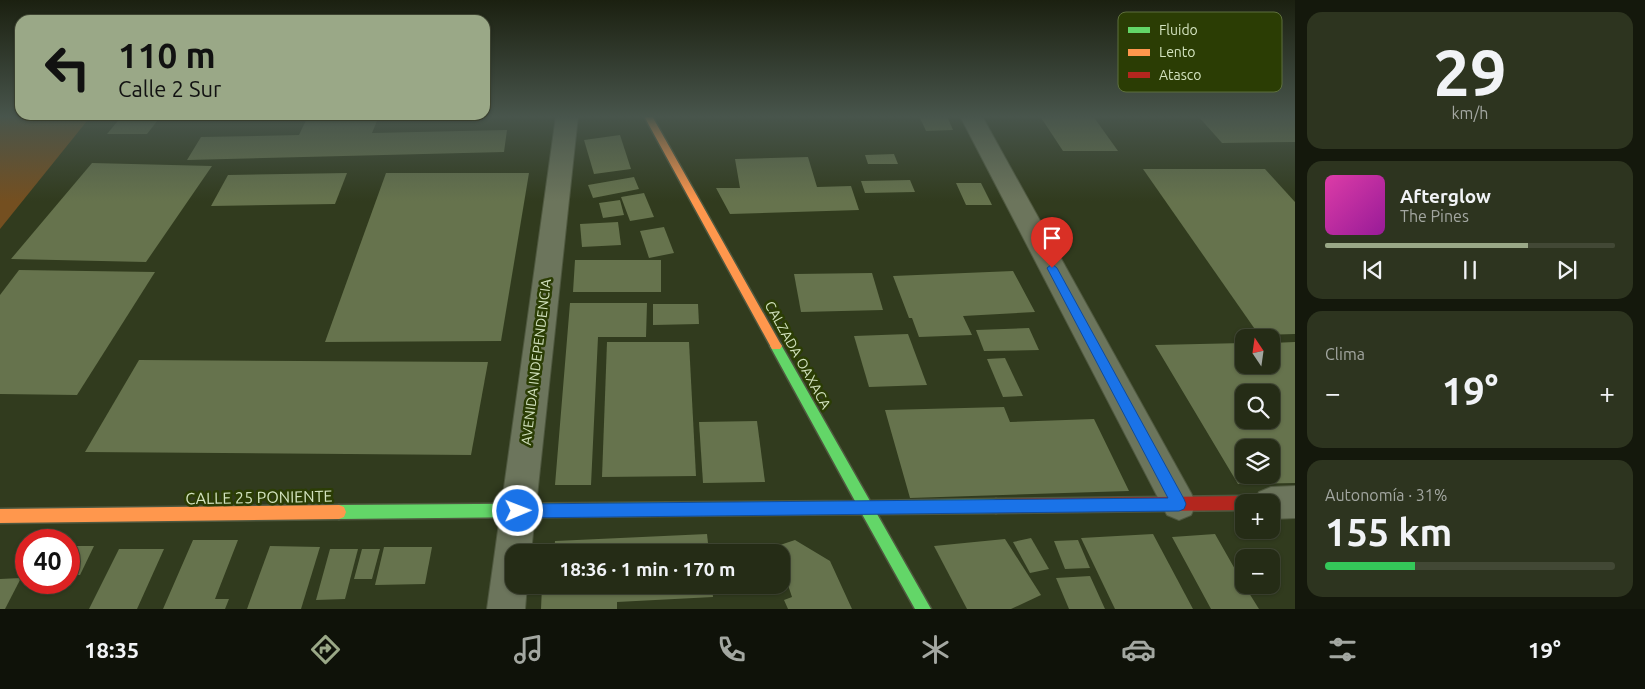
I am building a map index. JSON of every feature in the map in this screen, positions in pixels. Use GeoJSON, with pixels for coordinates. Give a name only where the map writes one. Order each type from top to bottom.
{"type":"FeatureCollection","features":[{"type":"Feature","properties":{"kind":"street","name":"AVENIDA INDEPENDENCIA"},"geometry":{"type":"LineString","coordinates":[[506,609],[563,144]]}},
{"type":"Feature","properties":{"kind":"street","name":"CALZADA OAXACA"},"geometry":{"type":"LineString","coordinates":[[664,144],[923,609]]}},
{"type":"Feature","properties":{"kind":"street"},"geometry":{"type":"LineString","coordinates":[[985,144],[1179,504]]}},
{"type":"Feature","properties":{"kind":"street"},"geometry":{"type":"LineString","coordinates":[[1280,503],[1295,502]]}},
{"type":"Feature","properties":{"kind":"street","name":"CALLE 25 PONIENTE"},"geometry":{"type":"LineString","coordinates":[[0,516],[1235,503]]}},
{"type":"Feature","properties":{"kind":"shaded area"},"geometry":{"type":"Polygon","coordinates":[[[0,144],[68,144],[0,229],[0,144]]]}},
{"type":"Feature","properties":{"kind":"building"},"geometry":{"type":"Polygon","coordinates":[[[196,144],[505,144],[504,152],[187,160],[196,144]]]}},
{"type":"Feature","properties":{"kind":"building"},"geometry":{"type":"Polygon","coordinates":[[[585,144],[623,144],[631,169],[594,174],[585,144]]]}},
{"type":"Feature","properties":{"kind":"building"},"geometry":{"type":"Polygon","coordinates":[[[1059,144],[1113,144],[1118,151],[1063,151],[1059,144]]]}},
{"type":"Feature","properties":{"kind":"building"},"geometry":{"type":"Polygon","coordinates":[[[894,154],[898,164],[868,164],[865,155],[894,154]]]}},
{"type":"Feature","properties":{"kind":"building"},"geometry":{"type":"Polygon","coordinates":[[[808,157],[817,187],[851,186],[859,210],[730,214],[716,188],[740,188],[735,159],[808,157]]]}},
{"type":"Feature","properties":{"kind":"building"},"geometry":{"type":"Polygon","coordinates":[[[92,163],[212,166],[146,262],[11,259],[92,163]]]}},
{"type":"Feature","properties":{"kind":"building"},"geometry":{"type":"Polygon","coordinates":[[[1143,169],[1265,169],[1295,202],[1295,334],[1280,334],[1280,329],[1255,329],[1143,169]]]}},
{"type":"Feature","properties":{"kind":"building"},"geometry":{"type":"Polygon","coordinates":[[[347,173],[335,204],[211,206],[228,175],[347,173]]]}},
{"type":"Feature","properties":{"kind":"building"},"geometry":{"type":"Polygon","coordinates":[[[386,173],[529,173],[501,341],[325,342],[386,173]]]}},
{"type":"Feature","properties":{"kind":"building"},"geometry":{"type":"Polygon","coordinates":[[[634,177],[639,189],[593,198],[588,185],[634,177]]]}},
{"type":"Feature","properties":{"kind":"building"},"geometry":{"type":"Polygon","coordinates":[[[910,180],[915,192],[865,193],[861,181],[910,180]]]}},
{"type":"Feature","properties":{"kind":"building"},"geometry":{"type":"Polygon","coordinates":[[[956,183],[981,183],[992,205],[966,205],[956,183]]]}},
{"type":"Feature","properties":{"kind":"building"},"geometry":{"type":"Polygon","coordinates":[[[644,193],[654,217],[630,221],[621,197],[644,193]]]}},
{"type":"Feature","properties":{"kind":"building"},"geometry":{"type":"Polygon","coordinates":[[[620,200],[624,215],[603,218],[599,203],[620,200]]]}},
{"type":"Feature","properties":{"kind":"building"},"geometry":{"type":"Polygon","coordinates":[[[618,222],[621,245],[582,247],[580,224],[618,222]]]}},
{"type":"Feature","properties":{"kind":"building"},"geometry":{"type":"Polygon","coordinates":[[[664,227],[674,253],[649,258],[640,231],[664,227]]]}},
{"type":"Feature","properties":{"kind":"building"},"geometry":{"type":"Polygon","coordinates":[[[575,260],[661,260],[661,292],[573,292],[575,260]]]}},
{"type":"Feature","properties":{"kind":"building"},"geometry":{"type":"Polygon","coordinates":[[[19,270],[155,272],[77,395],[0,394],[0,295],[19,270]]]}},
{"type":"Feature","properties":{"kind":"building"},"geometry":{"type":"Polygon","coordinates":[[[1013,271],[1035,312],[963,316],[972,335],[919,337],[912,318],[909,318],[893,276],[1013,271]]]}},
{"type":"Feature","properties":{"kind":"building"},"geometry":{"type":"Polygon","coordinates":[[[872,273],[883,310],[801,312],[794,274],[872,273]]]}},
{"type":"Feature","properties":{"kind":"building"},"geometry":{"type":"Polygon","coordinates":[[[570,303],[647,303],[646,337],[598,337],[591,485],[555,485],[570,303]]]}},
{"type":"Feature","properties":{"kind":"building"},"geometry":{"type":"Polygon","coordinates":[[[653,304],[698,304],[699,324],[653,325],[653,304]]]}},
{"type":"Feature","properties":{"kind":"building"},"geometry":{"type":"Polygon","coordinates":[[[1029,328],[1039,350],[984,351],[976,330],[1029,328]]]}},
{"type":"Feature","properties":{"kind":"building"},"geometry":{"type":"Polygon","coordinates":[[[908,334],[927,385],[869,387],[854,336],[908,334]]]}},
{"type":"Feature","properties":{"kind":"building"},"geometry":{"type":"Polygon","coordinates":[[[607,342],[689,342],[696,476],[602,477],[607,342]]]}},
{"type":"Feature","properties":{"kind":"building"},"geometry":{"type":"Polygon","coordinates":[[[1295,342],[1295,483],[1280,483],[1280,439],[1235,439],[1235,479],[1155,345],[1235,343],[1235,374],[1280,374],[1280,343],[1295,342]]]}},
{"type":"Feature","properties":{"kind":"building"},"geometry":{"type":"Polygon","coordinates":[[[1005,358],[1023,396],[1003,397],[987,359],[1005,358]]]}},
{"type":"Feature","properties":{"kind":"building"},"geometry":{"type":"Polygon","coordinates":[[[139,360],[488,362],[471,455],[85,452],[139,360]]]}},
{"type":"Feature","properties":{"kind":"building"},"geometry":{"type":"Polygon","coordinates":[[[1004,407],[1010,422],[1094,419],[1129,491],[910,498],[885,410],[1004,407]]]}},
{"type":"Feature","properties":{"kind":"building"},"geometry":{"type":"Polygon","coordinates":[[[757,421],[765,482],[703,483],[699,422],[757,421]]]}},
{"type":"Feature","properties":{"kind":"building"},"geometry":{"type":"Polygon","coordinates":[[[707,534],[708,544],[555,544],[555,541],[707,534]]]}},
{"type":"Feature","properties":{"kind":"building"},"geometry":{"type":"Polygon","coordinates":[[[1153,534],[1193,609],[1115,609],[1081,538],[1153,534]]]}},
{"type":"Feature","properties":{"kind":"building"},"geometry":{"type":"Polygon","coordinates":[[[1215,534],[1235,569],[1235,594],[1250,594],[1259,609],[1211,609],[1172,537],[1215,534]]]}},
{"type":"Feature","properties":{"kind":"building"},"geometry":{"type":"Polygon","coordinates":[[[1031,538],[1049,569],[1030,573],[1013,542],[1031,538]]]}},
{"type":"Feature","properties":{"kind":"building"},"geometry":{"type":"Polygon","coordinates":[[[1005,539],[1041,595],[1011,609],[967,609],[934,546],[1005,539]]]}},
{"type":"Feature","properties":{"kind":"building"},"geometry":{"type":"Polygon","coordinates":[[[193,540],[238,540],[215,599],[229,599],[225,609],[163,609],[193,540]]]}},
{"type":"Feature","properties":{"kind":"building"},"geometry":{"type":"Polygon","coordinates":[[[795,540],[830,561],[852,609],[788,609],[784,600],[792,597],[790,591],[790,544],[783,544],[795,540]]]}},
{"type":"Feature","properties":{"kind":"building"},"geometry":{"type":"Polygon","coordinates":[[[1078,540],[1090,568],[1065,569],[1054,541],[1078,540]]]}},
{"type":"Feature","properties":{"kind":"building"},"geometry":{"type":"Polygon","coordinates":[[[80,546],[94,546],[80,575],[80,546]]]}},
{"type":"Feature","properties":{"kind":"building"},"geometry":{"type":"Polygon","coordinates":[[[270,546],[320,547],[301,609],[247,609],[270,546]]]}},
{"type":"Feature","properties":{"kind":"building"},"geometry":{"type":"Polygon","coordinates":[[[384,547],[432,547],[425,584],[375,585],[384,547]]]}},
{"type":"Feature","properties":{"kind":"building"},"geometry":{"type":"Polygon","coordinates":[[[119,549],[164,549],[137,609],[89,609],[119,549]]]}},
{"type":"Feature","properties":{"kind":"building"},"geometry":{"type":"Polygon","coordinates":[[[330,549],[358,549],[345,599],[316,600],[330,549]]]}},
{"type":"Feature","properties":{"kind":"building"},"geometry":{"type":"Polygon","coordinates":[[[362,549],[380,549],[372,579],[354,579],[362,549]]]}},
{"type":"Feature","properties":{"kind":"building"},"geometry":{"type":"Polygon","coordinates":[[[1090,576],[1105,609],[1069,609],[1056,578],[1090,576]]]}},
{"type":"Feature","properties":{"kind":"building"},"geometry":{"type":"Polygon","coordinates":[[[15,578],[15,590],[5,609],[0,609],[0,579],[15,578]]]}},
{"type":"Feature","properties":{"kind":"building"},"geometry":{"type":"Polygon","coordinates":[[[542,594],[713,594],[713,597],[617,602],[617,609],[541,609],[542,594]]]}},
{"type":"Feature","properties":{"kind":"traffic: fast"},"geometry":{"type":"LineString","coordinates":[[776,346],[923,609]]}},
{"type":"Feature","properties":{"kind":"traffic: fast"},"geometry":{"type":"LineString","coordinates":[[339,512],[996,506]]}},
{"type":"Feature","properties":{"kind":"traffic: slow"},"geometry":{"type":"LineString","coordinates":[[664,144],[776,346]]}},
{"type":"Feature","properties":{"kind":"traffic: slow"},"geometry":{"type":"LineString","coordinates":[[0,516],[339,512]]}},
{"type":"Feature","properties":{"kind":"traffic: jam"},"geometry":{"type":"LineString","coordinates":[[996,506],[1235,503]]}},
{"type":"Feature","properties":{"kind":"route"},"geometry":{"type":"LineString","coordinates":[[518,511],[1179,504],[1052,268]]}}]}
